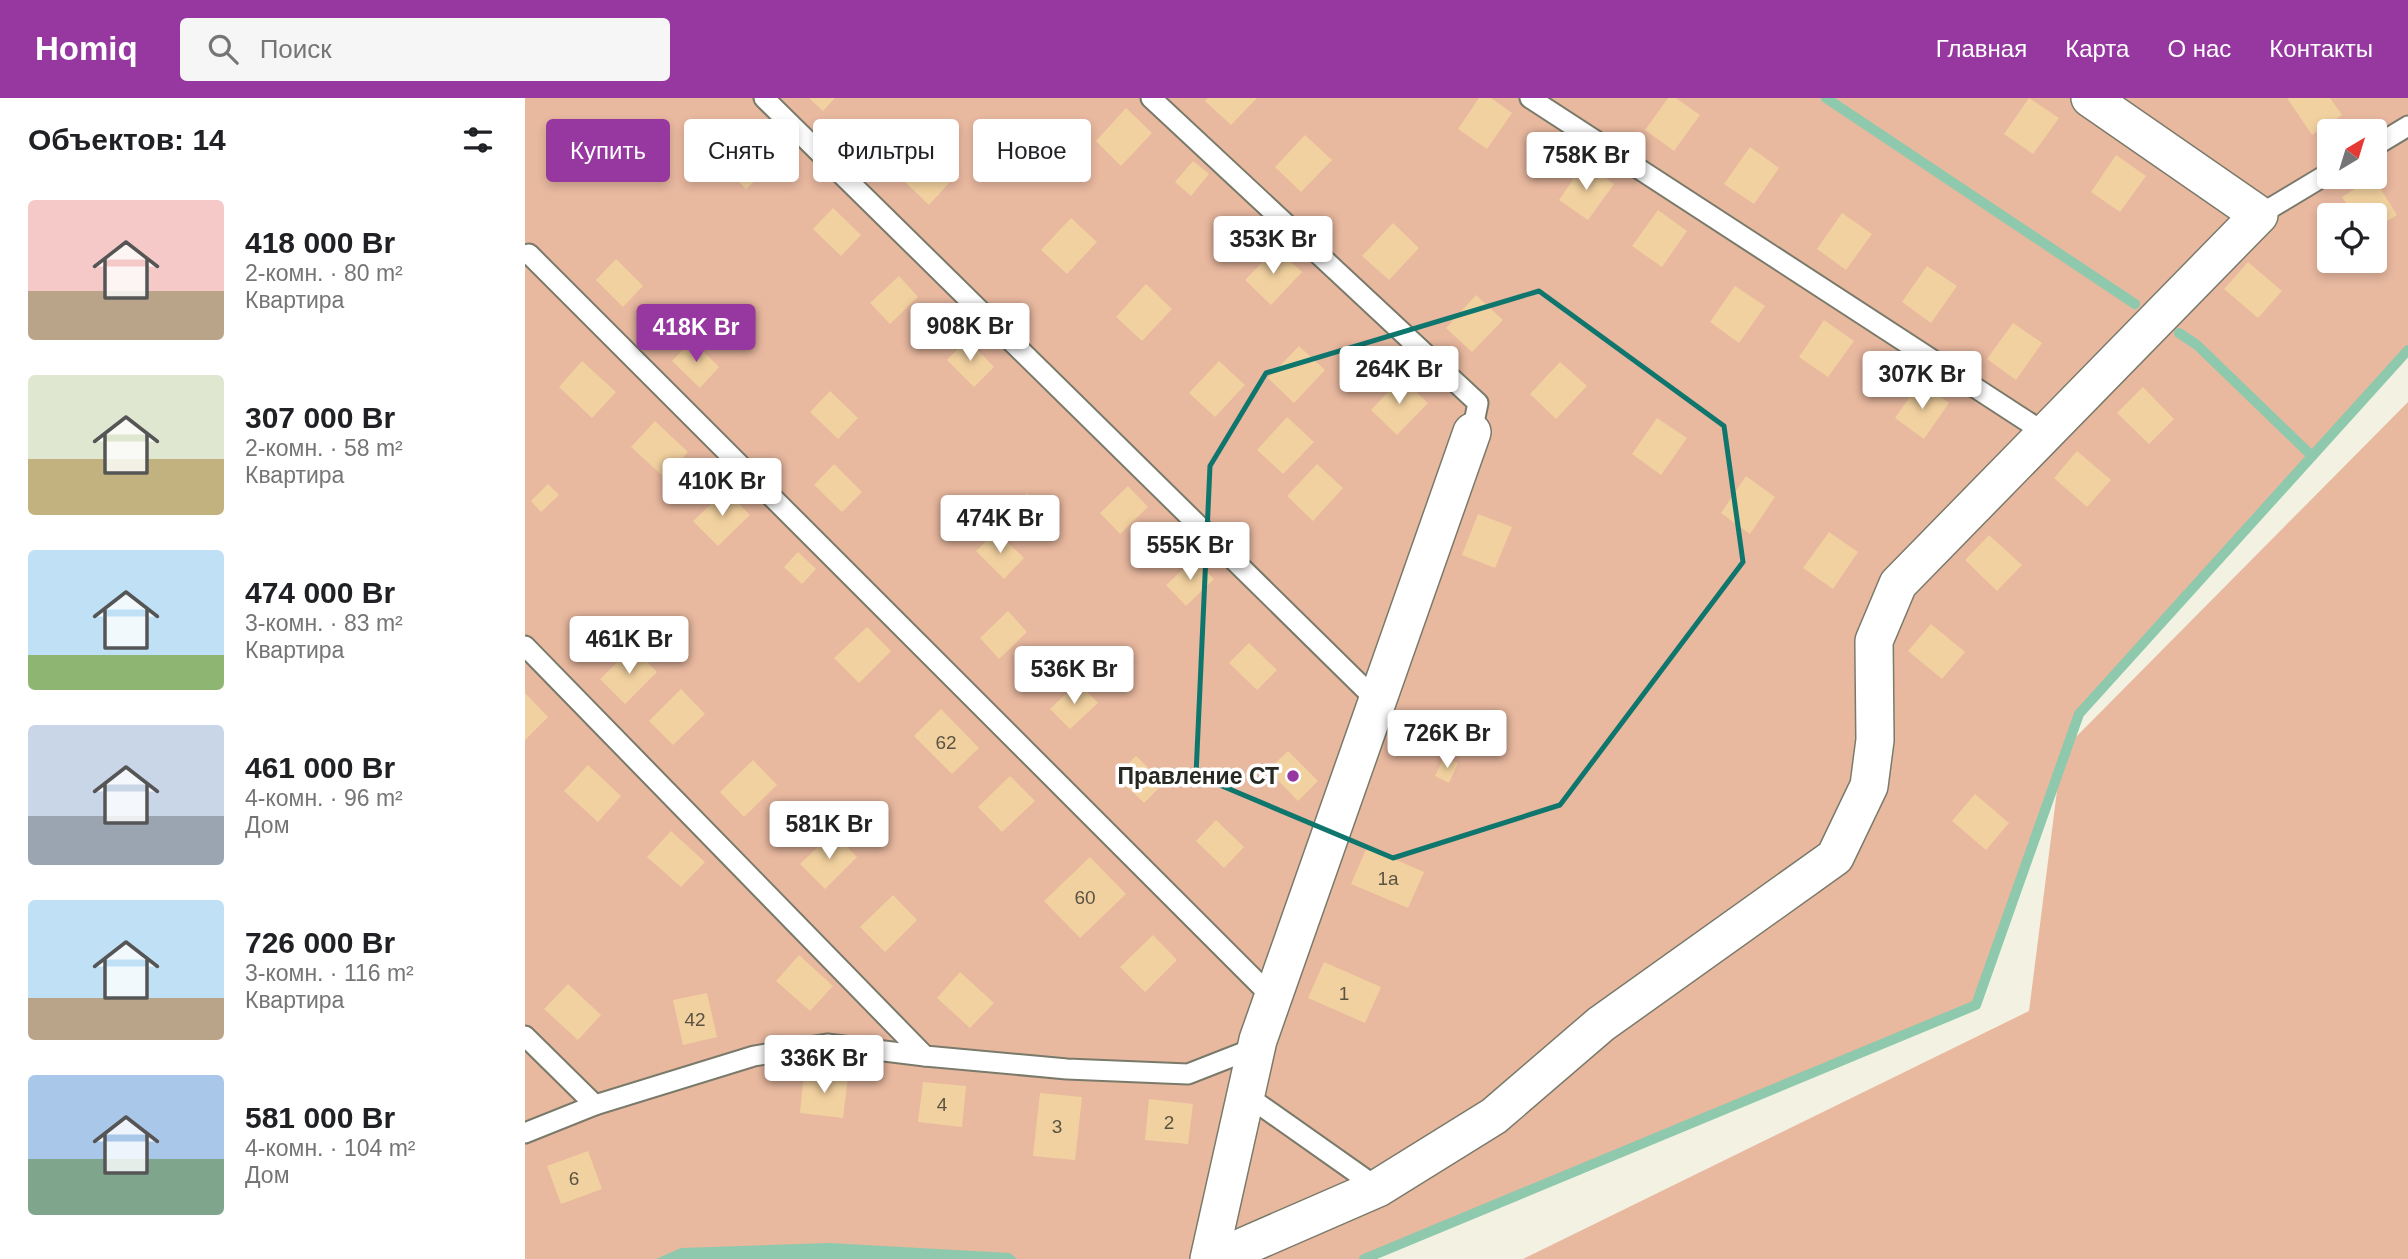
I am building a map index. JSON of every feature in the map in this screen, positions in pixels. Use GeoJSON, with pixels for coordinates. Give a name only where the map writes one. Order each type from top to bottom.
{"type":"FeatureCollection","features":[{"type":"Feature","properties":{"kind":"street"},"geometry":{"type":"LineString","coordinates":[[1212,1259],[1378,1188],[1494,1116],[1601,1024],[1835,858],[1870,786],[1875,740],[1874,641],[1898,584],[2259,215],[2090,98]]}},
{"type":"Feature","properties":{"kind":"street"},"geometry":{"type":"LineString","coordinates":[[1212,1259],[1257,1047],[1472,432]]}},
{"type":"Feature","properties":{"kind":"lane"},"geometry":{"type":"LineString","coordinates":[[764,98],[1378,702]]}},
{"type":"Feature","properties":{"kind":"lane"},"geometry":{"type":"LineString","coordinates":[[1151,98],[1478,403],[1472,432]]}},
{"type":"Feature","properties":{"kind":"lane"},"geometry":{"type":"LineString","coordinates":[[1530,98],[2045,433]]}},
{"type":"Feature","properties":{"kind":"lane"},"geometry":{"type":"LineString","coordinates":[[2387,139],[2408,126]]}},
{"type":"Feature","properties":{"kind":"lane"},"geometry":{"type":"LineString","coordinates":[[2259,215],[2317,180]]}},
{"type":"Feature","properties":{"kind":"lane"},"geometry":{"type":"LineString","coordinates":[[529,254],[1273,998]]}},
{"type":"Feature","properties":{"kind":"lane"},"geometry":{"type":"LineString","coordinates":[[525,646],[925,1056]]}},
{"type":"Feature","properties":{"kind":"lane"},"geometry":{"type":"LineString","coordinates":[[525,1036],[595,1105]]}},
{"type":"Feature","properties":{"kind":"lane"},"geometry":{"type":"LineString","coordinates":[[525,1133],[595,1105],[754,1056],[827,1044],[1067,1069],[1188,1074],[1257,1047]]}},
{"type":"Feature","properties":{"kind":"lane"},"geometry":{"type":"LineString","coordinates":[[1246,1095],[1378,1188]]}},
{"type":"Feature","properties":{"kind":"highlighted area"},"geometry":{"type":"Polygon","coordinates":[[[1539,291],[1724,426],[1743,562],[1560,805],[1393,858],[1196,775],[1210,466],[1266,373],[1539,291]]]}},
{"type":"Feature","properties":{"kind":"shaded area"},"geometry":{"type":"Polygon","coordinates":[[[525,98],[2408,98],[2408,350],[2079,714],[2068,745],[2408,402],[2408,1259],[1523,1259],[2029,1011],[2060,767],[1976,1005],[1364,1259],[525,1259],[525,98]]]}},
{"type":"Feature","properties":{"kind":"shaded area"},"geometry":{"type":"Polygon","coordinates":[[[829,1243],[1010,1253],[1017,1259],[656,1259],[681,1248],[829,1243]]]}},
{"type":"Feature","properties":{"kind":"building"},"geometry":{"type":"Polygon","coordinates":[[[809,98],[835,98],[823,111],[809,98]]]}},
{"type":"Feature","properties":{"kind":"building"},"geometry":{"type":"Polygon","coordinates":[[[1208,98],[1257,98],[1231,125],[1205,101],[1208,98]]]}},
{"type":"Feature","properties":{"kind":"building"},"geometry":{"type":"Polygon","coordinates":[[[1479,98],[1491,98],[1512,113],[1487,149],[1458,129],[1479,98]]]}},
{"type":"Feature","properties":{"kind":"building"},"geometry":{"type":"Polygon","coordinates":[[[1668,98],[1676,98],[1700,115],[1674,151],[1645,130],[1668,98]]]}},
{"type":"Feature","properties":{"kind":"building"},"geometry":{"type":"Polygon","coordinates":[[[2029,98],[2059,118],[2033,154],[2004,134],[2029,98]]]}},
{"type":"Feature","properties":{"kind":"building"},"geometry":{"type":"Polygon","coordinates":[[[2287,98],[2330,98],[2342,115],[2336,119],[2317,119],[2317,132],[2312,135],[2287,98]]]}},
{"type":"Feature","properties":{"kind":"building"},"geometry":{"type":"Polygon","coordinates":[[[1126,108],[1152,133],[1121,166],[1096,141],[1126,108]]]}},
{"type":"Feature","properties":{"kind":"building"},"geometry":{"type":"Polygon","coordinates":[[[1305,135],[1332,160],[1301,192],[1275,167],[1305,135]]]}},
{"type":"Feature","properties":{"kind":"building"},"geometry":{"type":"Polygon","coordinates":[[[1750,147],[1779,168],[1754,204],[1724,184],[1750,147]]]}},
{"type":"Feature","properties":{"kind":"building"},"geometry":{"type":"Polygon","coordinates":[[[2116,155],[2146,176],[2120,212],[2091,192],[2116,155]]]}},
{"type":"Feature","properties":{"kind":"building"},"geometry":{"type":"Polygon","coordinates":[[[1193,161],[1209,174],[1191,196],[1175,182],[1193,161]]]}},
{"type":"Feature","properties":{"kind":"building"},"geometry":{"type":"Polygon","coordinates":[[[1584,163],[1614,184],[1588,220],[1559,200],[1584,163]]]}},
{"type":"Feature","properties":{"kind":"building"},"geometry":{"type":"Polygon","coordinates":[[[739,182],[754,182],[746,189],[739,182]]]}},
{"type":"Feature","properties":{"kind":"building"},"geometry":{"type":"Polygon","coordinates":[[[905,182],[950,182],[929,205],[905,182]]]}},
{"type":"Feature","properties":{"kind":"building"},"geometry":{"type":"Polygon","coordinates":[[[2354,189],[2381,189],[2397,215],[2387,221],[2387,203],[2346,203],[2342,197],[2354,189]]]}},
{"type":"Feature","properties":{"kind":"building"},"geometry":{"type":"Polygon","coordinates":[[[833,208],[861,235],[841,256],[813,229],[833,208]]]}},
{"type":"Feature","properties":{"kind":"building"},"geometry":{"type":"Polygon","coordinates":[[[1658,210],[1687,231],[1662,267],[1632,246],[1658,210]]]}},
{"type":"Feature","properties":{"kind":"building"},"geometry":{"type":"Polygon","coordinates":[[[1842,213],[1872,234],[1846,270],[1817,249],[1842,213]]]}},
{"type":"Feature","properties":{"kind":"building"},"geometry":{"type":"Polygon","coordinates":[[[1071,218],[1097,242],[1067,274],[1041,250],[1071,218]]]}},
{"type":"Feature","properties":{"kind":"building"},"geometry":{"type":"Polygon","coordinates":[[[1393,223],[1419,248],[1389,280],[1362,256],[1393,223]]]}},
{"type":"Feature","properties":{"kind":"building"},"geometry":{"type":"Polygon","coordinates":[[[1276,248],[1302,272],[1271,305],[1245,280],[1276,248]]]}},
{"type":"Feature","properties":{"kind":"building"},"geometry":{"type":"Polygon","coordinates":[[[616,259],[643,286],[623,307],[596,280],[616,259]]]}},
{"type":"Feature","properties":{"kind":"building"},"geometry":{"type":"Polygon","coordinates":[[[2248,262],[2282,291],[2258,318],[2224,289],[2248,262]]]}},
{"type":"Feature","properties":{"kind":"building"},"geometry":{"type":"Polygon","coordinates":[[[1927,266],[1957,286],[1931,323],[1902,302],[1927,266]]]}},
{"type":"Feature","properties":{"kind":"building"},"geometry":{"type":"Polygon","coordinates":[[[899,276],[918,297],[890,324],[870,303],[899,276]]]}},
{"type":"Feature","properties":{"kind":"building"},"geometry":{"type":"Polygon","coordinates":[[[1146,284],[1172,309],[1142,341],[1116,317],[1146,284]]]}},
{"type":"Feature","properties":{"kind":"building"},"geometry":{"type":"Polygon","coordinates":[[[1735,286],[1765,306],[1739,343],[1710,322],[1735,286]]]}},
{"type":"Feature","properties":{"kind":"building"},"geometry":{"type":"Polygon","coordinates":[[[1476,295],[1503,320],[1472,352],[1446,328],[1476,295]]]}},
{"type":"Feature","properties":{"kind":"building"},"geometry":{"type":"Polygon","coordinates":[[[1824,320],[1854,341],[1828,377],[1799,357],[1824,320]]]}},
{"type":"Feature","properties":{"kind":"building"},"geometry":{"type":"Polygon","coordinates":[[[2013,323],[2042,343],[2016,380],[1987,359],[2013,323]]]}},
{"type":"Feature","properties":{"kind":"building"},"geometry":{"type":"Polygon","coordinates":[[[967,339],[994,367],[974,387],[947,360],[967,339]]]}},
{"type":"Feature","properties":{"kind":"building"},"geometry":{"type":"Polygon","coordinates":[[[692,340],[719,367],[700,388],[672,361],[692,340]]]}},
{"type":"Feature","properties":{"kind":"building"},"geometry":{"type":"Polygon","coordinates":[[[1299,346],[1325,370],[1294,403],[1268,378],[1299,346]]]}},
{"type":"Feature","properties":{"kind":"building"},"geometry":{"type":"Polygon","coordinates":[[[582,361],[616,392],[592,418],[559,387],[582,361]]]}},
{"type":"Feature","properties":{"kind":"building"},"geometry":{"type":"Polygon","coordinates":[[[1219,361],[1245,385],[1215,417],[1189,393],[1219,361]]]}},
{"type":"Feature","properties":{"kind":"building"},"geometry":{"type":"Polygon","coordinates":[[[1560,362],[1587,386],[1556,419],[1530,394],[1560,362]]]}},
{"type":"Feature","properties":{"kind":"building"},"geometry":{"type":"Polygon","coordinates":[[[1401,378],[1428,403],[1397,435],[1371,410],[1401,378]]]}},
{"type":"Feature","properties":{"kind":"building"},"geometry":{"type":"Polygon","coordinates":[[[1920,382],[1949,403],[1924,439],[1895,418],[1920,382]]]}},
{"type":"Feature","properties":{"kind":"building"},"geometry":{"type":"Polygon","coordinates":[[[2143,387],[2174,419],[2149,444],[2117,413],[2143,387]]]}},
{"type":"Feature","properties":{"kind":"building"},"geometry":{"type":"Polygon","coordinates":[[[830,391],[858,418],[838,439],[810,412],[830,391]]]}},
{"type":"Feature","properties":{"kind":"building"},"geometry":{"type":"Polygon","coordinates":[[[1287,417],[1314,442],[1283,474],[1257,450],[1287,417]]]}},
{"type":"Feature","properties":{"kind":"building"},"geometry":{"type":"Polygon","coordinates":[[[1657,418],[1687,438],[1661,475],[1632,454],[1657,418]]]}},
{"type":"Feature","properties":{"kind":"building"},"geometry":{"type":"Polygon","coordinates":[[[655,421],[688,452],[665,478],[631,447],[655,421]]]}},
{"type":"Feature","properties":{"kind":"building"},"geometry":{"type":"Polygon","coordinates":[[[2077,451],[2111,480],[2087,507],[2054,478],[2077,451]]]}},
{"type":"Feature","properties":{"kind":"building"},"geometry":{"type":"Polygon","coordinates":[[[834,464],[862,492],[842,512],[814,485],[834,464]]]}},
{"type":"Feature","properties":{"kind":"building"},"geometry":{"type":"Polygon","coordinates":[[[1317,464],[1343,488],[1313,521],[1287,496],[1317,464]]]}},
{"type":"Feature","properties":{"kind":"building"},"geometry":{"type":"Polygon","coordinates":[[[1746,476],[1775,497],[1750,534],[1721,513],[1746,476]]]}},
{"type":"Feature","properties":{"kind":"building"},"geometry":{"type":"Polygon","coordinates":[[[548,484],[559,495],[541,512],[531,501],[548,484]]]}},
{"type":"Feature","properties":{"kind":"building"},"geometry":{"type":"Polygon","coordinates":[[[1128,486],[1148,507],[1120,534],[1100,513],[1128,486]]]}},
{"type":"Feature","properties":{"kind":"building"},"geometry":{"type":"Polygon","coordinates":[[[726,490],[750,515],[718,546],[693,521],[726,490]]]}},
{"type":"Feature","properties":{"kind":"building"},"geometry":{"type":"Polygon","coordinates":[[[1027,493],[1055,520],[1035,541],[1007,514],[1027,493]]]}},
{"type":"Feature","properties":{"kind":"building"},"geometry":{"type":"Polygon","coordinates":[[[1478,514],[1512,527],[1495,568],[1462,555],[1478,514]]]}},
{"type":"Feature","properties":{"kind":"building"},"geometry":{"type":"Polygon","coordinates":[[[996,531],[1024,558],[1004,579],[976,551],[996,531]]]}},
{"type":"Feature","properties":{"kind":"building"},"geometry":{"type":"Polygon","coordinates":[[[1829,532],[1858,552],[1833,589],[1803,568],[1829,532]]]}},
{"type":"Feature","properties":{"kind":"building"},"geometry":{"type":"Polygon","coordinates":[[[1989,535],[2022,565],[1997,591],[1965,560],[1989,535]]]}},
{"type":"Feature","properties":{"kind":"building"},"geometry":{"type":"Polygon","coordinates":[[[798,552],[816,569],[802,584],[784,567],[798,552]]]}},
{"type":"Feature","properties":{"kind":"building"},"geometry":{"type":"Polygon","coordinates":[[[1194,559],[1214,579],[1186,606],[1166,585],[1194,559]]]}},
{"type":"Feature","properties":{"kind":"building"},"geometry":{"type":"Polygon","coordinates":[[[1008,611],[1027,632],[999,659],[980,638],[1008,611]]]}},
{"type":"Feature","properties":{"kind":"building"},"geometry":{"type":"Polygon","coordinates":[[[1931,624],[1965,652],[1942,679],[1908,651],[1931,624]]]}},
{"type":"Feature","properties":{"kind":"building"},"geometry":{"type":"Polygon","coordinates":[[[867,627],[891,651],[859,683],[834,658],[867,627]]]}},
{"type":"Feature","properties":{"kind":"building"},"geometry":{"type":"Polygon","coordinates":[[[1249,643],[1277,670],[1257,690],[1229,663],[1249,643]]]}},
{"type":"Feature","properties":{"kind":"building"},"geometry":{"type":"Polygon","coordinates":[[[633,647],[657,672],[625,704],[600,679],[633,647]]]}},
{"type":"Feature","properties":{"kind":"building"},"geometry":{"type":"Polygon","coordinates":[[[1078,682],[1098,703],[1070,729],[1050,709],[1078,682]]]}},
{"type":"Feature","properties":{"kind":"building"},"geometry":{"type":"Polygon","coordinates":[[[681,689],[705,714],[673,745],[649,721],[681,689]]]}},
{"type":"Feature","properties":{"kind":"building"},"geometry":{"type":"Polygon","coordinates":[[[525,693],[548,717],[525,740],[525,693]]]}},
{"type":"Feature","properties":{"kind":"building"},"geometry":{"type":"Polygon","coordinates":[[[941,709],[979,748],[952,774],[914,736],[941,709]]]}},
{"type":"Feature","properties":{"kind":"building","name":"Правление СТ"},"geometry":{"type":"Polygon","coordinates":[[[1288,751],[1318,781],[1298,801],[1268,770],[1288,751]]]}},
{"type":"Feature","properties":{"kind":"building"},"geometry":{"type":"Polygon","coordinates":[[[1136,756],[1164,783],[1144,803],[1116,776],[1136,756]]]}},
{"type":"Feature","properties":{"kind":"building"},"geometry":{"type":"Polygon","coordinates":[[[1444,757],[1458,763],[1449,783],[1435,776],[1444,757]]]}},
{"type":"Feature","properties":{"kind":"building"},"geometry":{"type":"Polygon","coordinates":[[[753,760],[777,785],[744,817],[720,792],[753,760]]]}},
{"type":"Feature","properties":{"kind":"building"},"geometry":{"type":"Polygon","coordinates":[[[588,765],[621,796],[598,822],[564,791],[588,765]]]}},
{"type":"Feature","properties":{"kind":"building"},"geometry":{"type":"Polygon","coordinates":[[[1010,776],[1035,801],[1002,832],[978,807],[1010,776]]]}},
{"type":"Feature","properties":{"kind":"building"},"geometry":{"type":"Polygon","coordinates":[[[1975,794],[2009,823],[1986,850],[1952,821],[1975,794]]]}},
{"type":"Feature","properties":{"kind":"building"},"geometry":{"type":"Polygon","coordinates":[[[1216,820],[1244,847],[1224,868],[1196,841],[1216,820]]]}},
{"type":"Feature","properties":{"kind":"building"},"geometry":{"type":"Polygon","coordinates":[[[671,831],[705,862],[681,887],[647,857],[671,831]]]}},
{"type":"Feature","properties":{"kind":"building"},"geometry":{"type":"Polygon","coordinates":[[[833,832],[857,857],[825,889],[800,864],[833,832]]]}},
{"type":"Feature","properties":{"kind":"building"},"geometry":{"type":"Polygon","coordinates":[[[1367,847],[1424,872],[1408,908],[1351,884],[1367,847]]]}},
{"type":"Feature","properties":{"kind":"building"},"geometry":{"type":"Polygon","coordinates":[[[1090,857],[1126,894],[1080,938],[1044,901],[1090,857]]]}},
{"type":"Feature","properties":{"kind":"building"},"geometry":{"type":"Polygon","coordinates":[[[893,895],[917,920],[885,952],[860,927],[893,895]]]}},
{"type":"Feature","properties":{"kind":"building"},"geometry":{"type":"Polygon","coordinates":[[[1153,935],[1177,960],[1145,992],[1120,967],[1153,935]]]}},
{"type":"Feature","properties":{"kind":"building"},"geometry":{"type":"Polygon","coordinates":[[[799,955],[833,986],[810,1011],[776,981],[799,955]]]}},
{"type":"Feature","properties":{"kind":"building"},"geometry":{"type":"Polygon","coordinates":[[[1324,962],[1381,987],[1365,1023],[1308,998],[1324,962]]]}},
{"type":"Feature","properties":{"kind":"building"},"geometry":{"type":"Polygon","coordinates":[[[960,972],[994,1003],[970,1028],[937,998],[960,972]]]}},
{"type":"Feature","properties":{"kind":"building"},"geometry":{"type":"Polygon","coordinates":[[[568,984],[601,1015],[578,1040],[544,1009],[568,984]]]}},
{"type":"Feature","properties":{"kind":"building"},"geometry":{"type":"Polygon","coordinates":[[[707,993],[717,1037],[683,1045],[673,1000],[707,993]]]}},
{"type":"Feature","properties":{"kind":"building"},"geometry":{"type":"Polygon","coordinates":[[[804,1073],[848,1077],[843,1118],[800,1113],[804,1073]]]}},
{"type":"Feature","properties":{"kind":"building"},"geometry":{"type":"Polygon","coordinates":[[[923,1082],[966,1086],[962,1127],[918,1122],[923,1082]]]}},
{"type":"Feature","properties":{"kind":"building"},"geometry":{"type":"Polygon","coordinates":[[[1040,1093],[1082,1097],[1075,1160],[1033,1156],[1040,1093]]]}},
{"type":"Feature","properties":{"kind":"building"},"geometry":{"type":"Polygon","coordinates":[[[1149,1099],[1193,1104],[1188,1144],[1145,1140],[1149,1099]]]}},
{"type":"Feature","properties":{"kind":"building"},"geometry":{"type":"Polygon","coordinates":[[[588,1151],[602,1189],[561,1204],[547,1166],[588,1151]]]}},
{"type":"Feature","properties":{"kind":"waterway"},"geometry":{"type":"LineString","coordinates":[[1826,98],[2135,304]]}},
{"type":"Feature","properties":{"kind":"waterway"},"geometry":{"type":"LineString","coordinates":[[2179,333],[2197,345],[2312,456]]}},
{"type":"Feature","properties":{"kind":"waterway"},"geometry":{"type":"LineString","coordinates":[[1364,1259],[1976,1005],[2079,714],[2408,350]]}},
{"type":"Feature","properties":{"kind":"place","name":"Правление СТ"},"geometry":{"type":"Point","coordinates":[1293,776]}}]}
